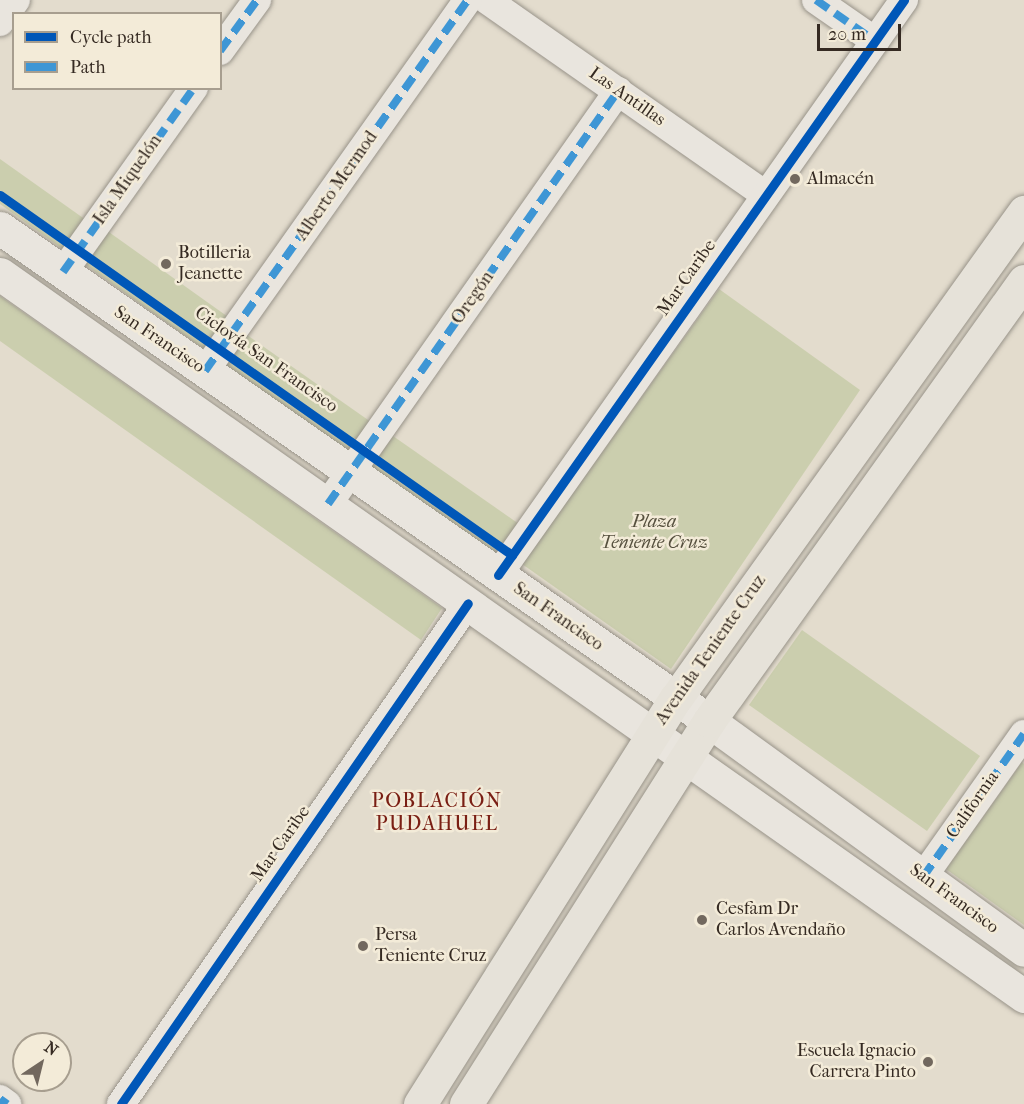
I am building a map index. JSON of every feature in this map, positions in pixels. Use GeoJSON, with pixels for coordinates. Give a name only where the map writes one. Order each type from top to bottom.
{"type":"FeatureCollection","features":[{"type":"Feature","properties":{"kind":"main road","name":"Avenida Teniente Cruz"},"geometry":{"type":"LineString","coordinates":[[420,1104],[652,733],[1024,212]]}},
{"type":"Feature","properties":{"kind":"main road","name":"San Francisco"},"geometry":{"type":"LineString","coordinates":[[0,228],[709,721],[1024,950]]}},
{"type":"Feature","properties":{"kind":"main road","name":"San Francisco"},"geometry":{"type":"LineString","coordinates":[[0,274],[1024,996]]}},
{"type":"Feature","properties":{"kind":"main road"},"geometry":{"type":"LineString","coordinates":[[466,1104],[685,756],[1024,281]]}},
{"type":"Feature","properties":{"kind":"street"},"geometry":{"type":"LineString","coordinates":[[0,22],[16,0]]}},
{"type":"Feature","properties":{"kind":"street"},"geometry":{"type":"LineString","coordinates":[[222,48],[257,0]]}},
{"type":"Feature","properties":{"kind":"street","name":"Alberto Mermod"},"geometry":{"type":"LineString","coordinates":[[205,371],[468,0]]}},
{"type":"Feature","properties":{"kind":"street","name":"Las Antillas"},"geometry":{"type":"LineString","coordinates":[[487,0],[766,195]]}},
{"type":"Feature","properties":{"kind":"street"},"geometry":{"type":"LineString","coordinates":[[816,0],[875,41]]}},
{"type":"Feature","properties":{"kind":"street","name":"Mar Caribe"},"geometry":{"type":"LineString","coordinates":[[498,575],[904,0]]}},
{"type":"Feature","properties":{"kind":"street","name":"Isla Miquelón"},"geometry":{"type":"LineString","coordinates":[[63,272],[193,90]]}},
{"type":"Feature","properties":{"kind":"street","name":"Oregón"},"geometry":{"type":"LineString","coordinates":[[327,504],[618,91]]}},
{"type":"Feature","properties":{"kind":"street","name":"Mar Caribe"},"geometry":{"type":"LineString","coordinates":[[121,1104],[468,603]]}},
{"type":"Feature","properties":{"kind":"street","name":"California"},"geometry":{"type":"LineString","coordinates":[[923,877],[1024,734]]}},
{"type":"Feature","properties":{"kind":"street"},"geometry":{"type":"LineString","coordinates":[[0,1099],[8,1104]]}},
{"type":"Feature","properties":{"kind":"green space"},"geometry":{"type":"Polygon","coordinates":[[[0,159],[86,220],[64,250],[0,204],[0,159]]]}},
{"type":"Feature","properties":{"kind":"green space"},"geometry":{"type":"Polygon","coordinates":[[[106,230],[231,319],[208,352],[83,263],[106,230]]]}},
{"type":"Feature","properties":{"kind":"green space","name":"Plaza Teniente Cruz"},"geometry":{"type":"Polygon","coordinates":[[[719,289],[860,390],[671,669],[522,564],[719,289]]]}},
{"type":"Feature","properties":{"kind":"green space"},"geometry":{"type":"Polygon","coordinates":[[[0,296],[442,608],[421,640],[0,341],[0,296]]]}},
{"type":"Feature","properties":{"kind":"green space"},"geometry":{"type":"Polygon","coordinates":[[[247,335],[371,422],[350,453],[225,366],[247,335]]]}},
{"type":"Feature","properties":{"kind":"green space"},"geometry":{"type":"Polygon","coordinates":[[[393,436],[519,524],[496,557],[370,469],[393,436]]]}},
{"type":"Feature","properties":{"kind":"green space"},"geometry":{"type":"Polygon","coordinates":[[[802,630],[980,756],[927,831],[749,705],[802,630]]]}},
{"type":"Feature","properties":{"kind":"green space"},"geometry":{"type":"Polygon","coordinates":[[[1022,762],[1024,764],[1024,925],[946,869],[1022,762]]]}},
{"type":"Feature","properties":{"kind":"marked path"},"geometry":{"type":"LineString","coordinates":[[222,48],[257,0]]}},
{"type":"Feature","properties":{"kind":"marked path"},"geometry":{"type":"LineString","coordinates":[[205,371],[468,0]]}},
{"type":"Feature","properties":{"kind":"marked path"},"geometry":{"type":"LineString","coordinates":[[816,0],[875,41]]}},
{"type":"Feature","properties":{"kind":"marked path"},"geometry":{"type":"LineString","coordinates":[[63,272],[193,90]]}},
{"type":"Feature","properties":{"kind":"marked path"},"geometry":{"type":"LineString","coordinates":[[328,504],[618,91]]}},
{"type":"Feature","properties":{"kind":"marked path"},"geometry":{"type":"LineString","coordinates":[[923,877],[1024,734]]}},
{"type":"Feature","properties":{"kind":"marked path"},"geometry":{"type":"LineString","coordinates":[[0,1099],[7,1104]]}},
{"type":"Feature","properties":{"kind":"cycle path"},"geometry":{"type":"LineString","coordinates":[[498,575],[904,0]]}},
{"type":"Feature","properties":{"kind":"cycle path","name":"Ciclovía San Francisco"},"geometry":{"type":"LineString","coordinates":[[0,195],[512,555]]}},
{"type":"Feature","properties":{"kind":"cycle path"},"geometry":{"type":"LineString","coordinates":[[121,1104],[468,603]]}},
{"type":"Feature","properties":{"kind":"place","name":"Almacén"},"geometry":{"type":"Point","coordinates":[795,179]}},
{"type":"Feature","properties":{"kind":"place","name":"Botilleria Jeanette"},"geometry":{"type":"Point","coordinates":[166,264]}},
{"type":"Feature","properties":{"kind":"place","name":"Cesfam Dr Carlos Avendaño"},"geometry":{"type":"Point","coordinates":[702,920]}},
{"type":"Feature","properties":{"kind":"place","name":"Persa Teniente Cruz"},"geometry":{"type":"Point","coordinates":[363,946]}},
{"type":"Feature","properties":{"kind":"place","name":"Escuela Ignacio Carrera Pinto"},"geometry":{"type":"Point","coordinates":[928,1062]}},
{"type":"Feature","properties":{"kind":"district","name":"POBLACIÓN PUDAHUEL"},"geometry":{"type":"Point","coordinates":[437,812]}}]}
